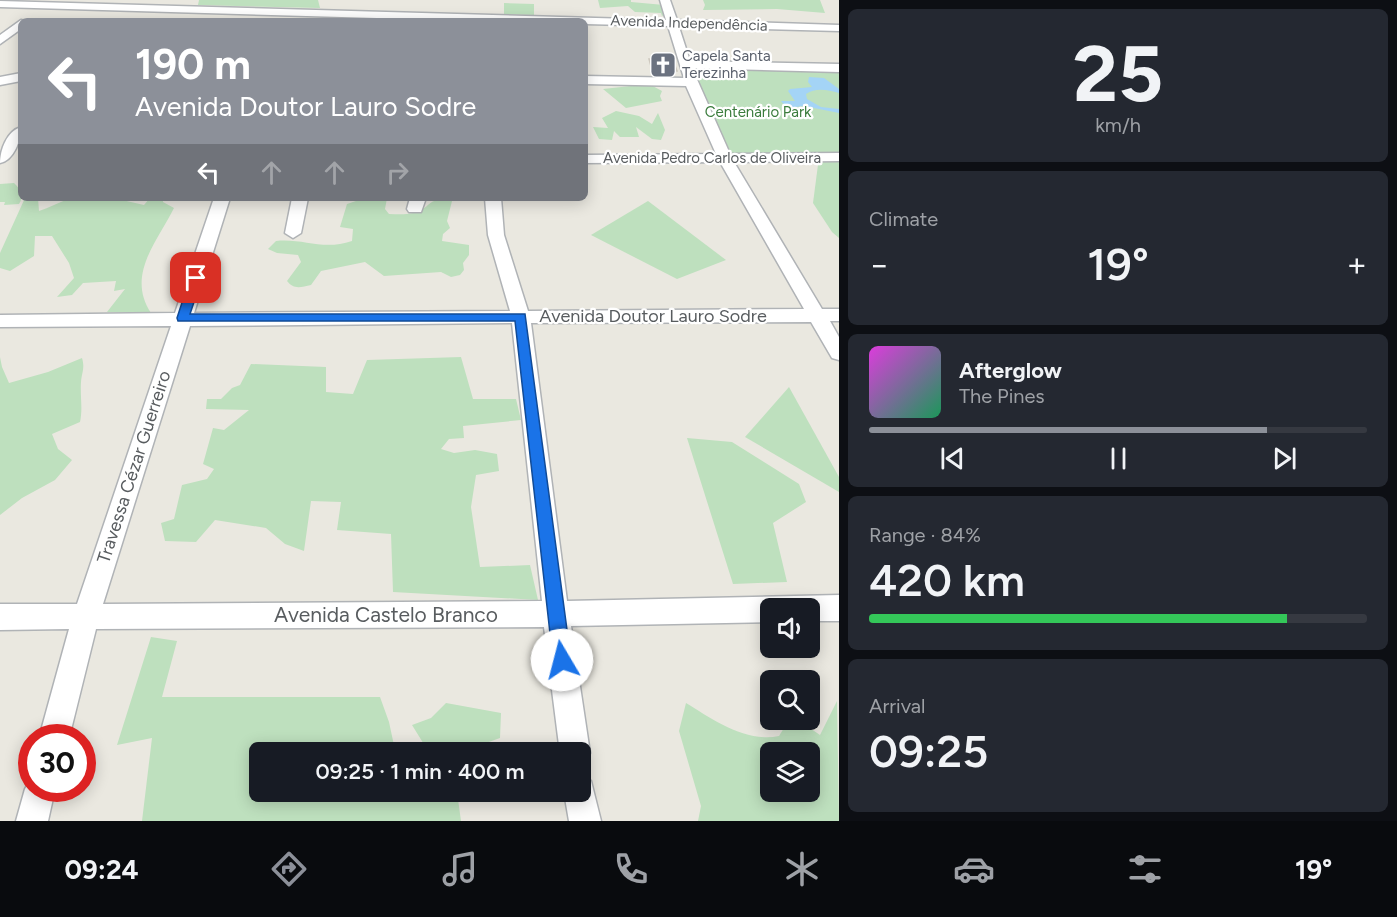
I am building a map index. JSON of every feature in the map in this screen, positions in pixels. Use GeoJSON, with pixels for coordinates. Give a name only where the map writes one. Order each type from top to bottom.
{"type":"FeatureCollection","features":[{"type":"Feature","properties":{"kind":"street"},"geometry":{"type":"LineString","coordinates":[[337,17],[342,0]]}},
{"type":"Feature","properties":{"kind":"street"},"geometry":{"type":"LineString","coordinates":[[665,0],[691,82],[725,159],[839,353]]}},
{"type":"Feature","properties":{"kind":"street"},"geometry":{"type":"LineString","coordinates":[[26,18],[44,2]]}},
{"type":"Feature","properties":{"kind":"street","name":"Avenida Independência"},"geometry":{"type":"LineString","coordinates":[[0,4],[44,2],[306,12],[337,17],[499,15],[564,18]]}},
{"type":"Feature","properties":{"kind":"street"},"geometry":{"type":"LineString","coordinates":[[281,18],[306,12]]}},
{"type":"Feature","properties":{"kind":"street","name":"Avenida Independência"},"geometry":{"type":"LineString","coordinates":[[588,19],[839,28]]}},
{"type":"Feature","properties":{"kind":"street"},"geometry":{"type":"LineString","coordinates":[[0,41],[18,25]]}},
{"type":"Feature","properties":{"kind":"street"},"geometry":{"type":"LineString","coordinates":[[686,64],[839,68]]}},
{"type":"Feature","properties":{"kind":"street"},"geometry":{"type":"LineString","coordinates":[[0,81],[18,78]]}},
{"type":"Feature","properties":{"kind":"street"},"geometry":{"type":"LineString","coordinates":[[588,80],[691,82]]}},
{"type":"Feature","properties":{"kind":"street"},"geometry":{"type":"LineString","coordinates":[[0,160],[18,135]]}},
{"type":"Feature","properties":{"kind":"street","name":"Avenida Pedro Carlos de Oliveira"},"geometry":{"type":"LineString","coordinates":[[588,159],[839,157]]}},
{"type":"Feature","properties":{"kind":"street"},"geometry":{"type":"LineString","coordinates":[[0,160],[18,161]]}},
{"type":"Feature","properties":{"kind":"street","name":"Travessa Cézar Guerreiro"},"geometry":{"type":"LineString","coordinates":[[58,724],[86,615],[221,201]]}},
{"type":"Feature","properties":{"kind":"street"},"geometry":{"type":"LineString","coordinates":[[293,233],[299,201]]}},
{"type":"Feature","properties":{"kind":"street"},"geometry":{"type":"LineString","coordinates":[[493,201],[496,235],[521,317],[573,742]]}},
{"type":"Feature","properties":{"kind":"street","name":"Avenida Doutor Lauro Sodre"},"geometry":{"type":"LineString","coordinates":[[0,321],[839,315]]}},
{"type":"Feature","properties":{"kind":"street","name":"Avenida Castelo Branco"},"geometry":{"type":"LineString","coordinates":[[820,608],[839,608]]}},
{"type":"Feature","properties":{"kind":"street","name":"Avenida Castelo Branco"},"geometry":{"type":"LineString","coordinates":[[0,617],[556,614],[760,609]]}},
{"type":"Feature","properties":{"kind":"street"},"geometry":{"type":"LineString","coordinates":[[32,821],[37,802]]}},
{"type":"Feature","properties":{"kind":"street"},"geometry":{"type":"LineString","coordinates":[[582,802],[585,821]]}},
{"type":"Feature","properties":{"kind":"green space"},"geometry":{"type":"Polygon","coordinates":[[[199,0],[318,0],[320,8],[198,5],[199,0]]]}},
{"type":"Feature","properties":{"kind":"green space"},"geometry":{"type":"Polygon","coordinates":[[[598,0],[631,0],[631,2],[664,5],[668,13],[662,16],[661,13],[635,12],[628,6],[600,8],[598,0]]]}},
{"type":"Feature","properties":{"kind":"green space"},"geometry":{"type":"Polygon","coordinates":[[[703,0],[820,0],[825,13],[777,9],[703,10],[705,5],[703,0]]]}},
{"type":"Feature","properties":{"kind":"green space"},"geometry":{"type":"Polygon","coordinates":[[[504,3],[534,4],[534,15],[504,14],[504,3]]]}},
{"type":"Feature","properties":{"kind":"green space","name":"Centenário Park"},"geometry":{"type":"Polygon","coordinates":[[[689,65],[839,70],[839,156],[727,157],[689,65]]]}},
{"type":"Feature","properties":{"kind":"green space"},"geometry":{"type":"Polygon","coordinates":[[[649,84],[662,91],[660,96],[662,101],[626,108],[603,89],[649,84]]]}},
{"type":"Feature","properties":{"kind":"green space"},"geometry":{"type":"Polygon","coordinates":[[[616,111],[639,116],[652,124],[658,113],[665,130],[661,140],[652,139],[636,127],[639,137],[620,137],[614,131],[612,140],[599,139],[593,127],[608,128],[602,118],[616,111]]]}},
{"type":"Feature","properties":{"kind":"green space"},"geometry":{"type":"Polygon","coordinates":[[[819,157],[839,160],[839,238],[832,232],[813,203],[819,157]]]}},
{"type":"Feature","properties":{"kind":"green space"},"geometry":{"type":"Polygon","coordinates":[[[14,183],[18,188],[18,201],[21,201],[19,204],[4,205],[5,202],[0,202],[0,184],[14,183]]]}},
{"type":"Feature","properties":{"kind":"green space"},"geometry":{"type":"Polygon","coordinates":[[[24,201],[38,201],[39,211],[64,201],[125,201],[144,205],[147,201],[163,201],[174,208],[153,246],[143,272],[144,299],[151,313],[107,312],[125,289],[114,291],[116,281],[83,283],[72,295],[57,297],[74,278],[69,263],[52,236],[35,236],[34,256],[10,271],[0,268],[0,253],[24,201]]]}},
{"type":"Feature","properties":{"kind":"green space"},"geometry":{"type":"Polygon","coordinates":[[[356,201],[386,201],[385,209],[389,214],[404,214],[419,211],[436,201],[452,201],[447,221],[450,228],[443,234],[442,241],[469,245],[469,255],[463,263],[464,270],[460,275],[451,277],[441,272],[384,276],[365,262],[321,271],[311,285],[292,286],[287,281],[301,262],[298,255],[277,253],[268,249],[276,241],[332,245],[352,241],[353,229],[340,227],[347,204],[356,201]]]}},
{"type":"Feature","properties":{"kind":"green space"},"geometry":{"type":"Polygon","coordinates":[[[648,201],[726,260],[677,279],[591,235],[648,201]]]}},
{"type":"Feature","properties":{"kind":"green space"},"geometry":{"type":"Polygon","coordinates":[[[0,357],[9,383],[48,372],[82,358],[83,367],[80,422],[52,434],[58,449],[72,460],[55,480],[22,498],[0,515],[0,357]]]}},
{"type":"Feature","properties":{"kind":"green space"},"geometry":{"type":"Polygon","coordinates":[[[461,357],[473,399],[516,399],[521,420],[463,426],[464,438],[449,439],[441,449],[454,453],[475,450],[497,454],[499,471],[476,475],[471,507],[480,567],[530,565],[538,600],[393,592],[391,534],[337,530],[341,502],[311,501],[304,551],[285,544],[266,528],[215,520],[196,542],[165,541],[161,523],[174,519],[182,485],[207,479],[214,469],[203,464],[213,428],[224,430],[249,410],[206,409],[207,399],[221,399],[232,388],[240,385],[251,364],[326,367],[326,392],[353,394],[367,360],[461,357]]]}},
{"type":"Feature","properties":{"kind":"green space"},"geometry":{"type":"Polygon","coordinates":[[[789,387],[839,477],[839,492],[745,437],[789,387]]]}},
{"type":"Feature","properties":{"kind":"green space"},"geometry":{"type":"Polygon","coordinates":[[[687,438],[732,442],[799,484],[806,502],[773,523],[787,582],[733,584],[687,438]]]}},
{"type":"Feature","properties":{"kind":"green space"},"geometry":{"type":"Polygon","coordinates":[[[151,637],[177,641],[162,697],[380,697],[393,742],[249,742],[249,802],[458,802],[461,821],[142,821],[152,738],[117,745],[151,637]]]}},
{"type":"Feature","properties":{"kind":"green space"},"geometry":{"type":"Polygon","coordinates":[[[837,701],[839,821],[698,821],[701,806],[679,731],[686,703],[730,728],[754,736],[779,736],[783,730],[813,730],[820,735],[837,701]]]}},
{"type":"Feature","properties":{"kind":"green space"},"geometry":{"type":"Polygon","coordinates":[[[446,703],[501,713],[500,738],[489,742],[423,742],[412,725],[431,718],[446,703]]]}},
{"type":"Feature","properties":{"kind":"water"},"geometry":{"type":"Polygon","coordinates":[[[809,77],[824,78],[839,89],[839,93],[814,90],[806,94],[807,99],[821,107],[839,109],[839,113],[804,106],[787,108],[781,101],[795,101],[788,91],[790,89],[812,87],[808,82],[809,77]]]}},
{"type":"Feature","properties":{"kind":"building","name":"Capela Santa Terezinha"},"geometry":{"type":"Polygon","coordinates":[[[649,59],[673,60],[677,71],[652,70],[649,59]]]}},
{"type":"Feature","properties":{"kind":"place","name":"Capela Santa Terezinha"},"geometry":{"type":"Point","coordinates":[663,65]}},
{"type":"Feature","properties":{"kind":"route"},"geometry":{"type":"LineString","coordinates":[[196,278],[183,318],[521,317],[562,660]]}}]}
